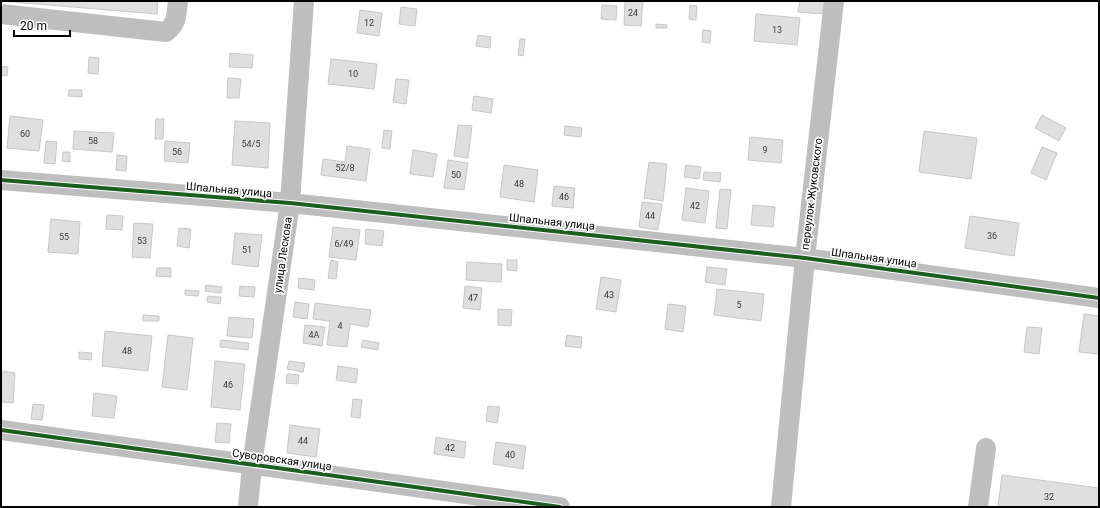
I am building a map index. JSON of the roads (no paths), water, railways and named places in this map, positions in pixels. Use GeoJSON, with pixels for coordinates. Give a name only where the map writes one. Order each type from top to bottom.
{"type":"FeatureCollection","features":[{"type":"Feature","properties":{"kind":"street"},"geometry":{"type":"LineString","coordinates":[[1,14],[166,32],[172,28],[175,22],[178,1]]}},
{"type":"Feature","properties":{"kind":"street","name":"улица Лескова"},"geometry":{"type":"LineString","coordinates":[[248,507],[252,465],[290,204],[304,1]]}},
{"type":"Feature","properties":{"kind":"street","name":"переулок Жуковского"},"geometry":{"type":"LineString","coordinates":[[781,507],[805,258],[834,1]]}},
{"type":"Feature","properties":{"kind":"street","name":"Шпальная улица"},"geometry":{"type":"LineString","coordinates":[[1,180],[290,204],[805,258],[1099,298]]}},
{"type":"Feature","properties":{"kind":"street","name":"Суворовская улица"},"geometry":{"type":"LineString","coordinates":[[1,430],[560,507]]}},
{"type":"Feature","properties":{"kind":"street"},"geometry":{"type":"LineString","coordinates":[[978,507],[986,448]]}}]}
